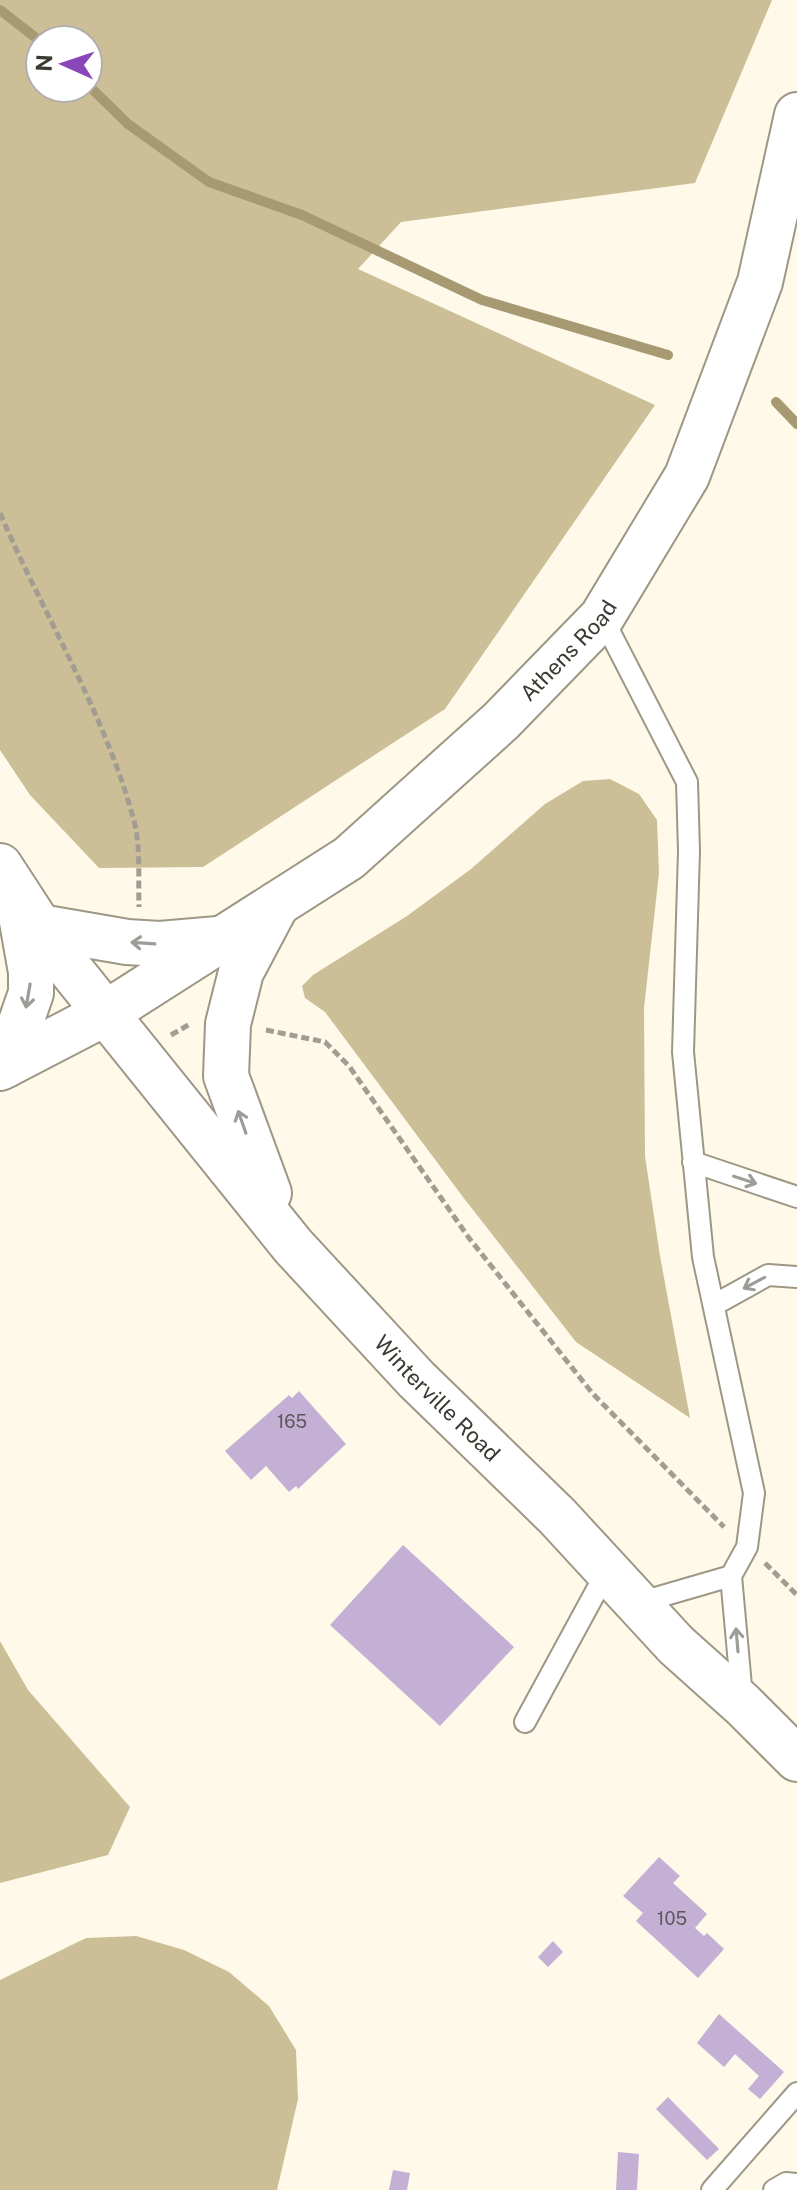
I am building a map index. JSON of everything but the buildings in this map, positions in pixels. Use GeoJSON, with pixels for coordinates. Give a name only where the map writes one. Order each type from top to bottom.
{"type":"FeatureCollection","features":[{"type":"Feature","properties":{"kind":"street","name":"Athens Road"},"geometry":{"type":"LineString","coordinates":[[3,1067],[106,1013],[349,858],[501,721],[602,617],[687,476],[760,282],[797,115]]}},
{"type":"Feature","properties":{"kind":"street"},"geometry":{"type":"LineString","coordinates":[[3,1067],[31,993],[31,972],[8,879]]}},
{"type":"Feature","properties":{"kind":"street","name":"Winterville Road"},"geometry":{"type":"LineString","coordinates":[[8,879],[40,927],[106,1013],[293,1246],[416,1379],[557,1516],[676,1645],[797,1759]]}},
{"type":"Feature","properties":{"kind":"street"},"geometry":{"type":"LineString","coordinates":[[278,902],[241,972],[228,1024],[226,1076],[259,1172],[293,1246]]}},
{"type":"Feature","properties":{"kind":"street"},"geometry":{"type":"LineString","coordinates":[[40,927],[127,942],[160,944],[221,939]]}},
{"type":"Feature","properties":{"kind":"lane"},"geometry":{"type":"LineString","coordinates":[[602,617],[687,782],[689,851],[683,1052],[693,1162],[703,1257],[754,1493],[747,1547],[731,1576],[743,1705]]}},
{"type":"Feature","properties":{"kind":"lane"},"geometry":{"type":"LineString","coordinates":[[693,1162],[797,1197]]}},
{"type":"Feature","properties":{"kind":"lane"},"geometry":{"type":"LineString","coordinates":[[714,1305],[768,1275],[797,1277]]}},
{"type":"Feature","properties":{"kind":"lane"},"geometry":{"type":"LineString","coordinates":[[525,1722],[607,1571]]}},
{"type":"Feature","properties":{"kind":"lane"},"geometry":{"type":"LineString","coordinates":[[638,1603],[731,1576]]}},
{"type":"Feature","properties":{"kind":"lane"},"geometry":{"type":"LineString","coordinates":[[712,2190],[797,2093]]}},
{"type":"Feature","properties":{"kind":"lane"},"geometry":{"type":"LineString","coordinates":[[774,2190],[786,2183],[797,2184]]}},
{"type":"Feature","properties":{"kind":"path"},"geometry":{"type":"LineString","coordinates":[[0,513],[109,744],[135,824],[140,920]]}},
{"type":"Feature","properties":{"kind":"path"},"geometry":{"type":"LineString","coordinates":[[167,1038],[194,1022]]}},
{"type":"Feature","properties":{"kind":"path"},"geometry":{"type":"LineString","coordinates":[[255,1028],[325,1042],[349,1066],[469,1238],[593,1394],[716,1521]]}},
{"type":"Feature","properties":{"kind":"path"},"geometry":{"type":"LineString","coordinates":[[770,1569],[797,1595]]}},
{"type":"Feature","properties":{"kind":"shaded area"},"geometry":{"type":"Polygon","coordinates":[[[0,0],[772,0],[695,183],[401,222],[358,269],[655,405],[445,709],[203,867],[99,868],[30,795],[0,750],[0,0]]]}},
{"type":"Feature","properties":{"kind":"shaded area"},"geometry":{"type":"Polygon","coordinates":[[[610,779],[639,794],[657,820],[659,873],[644,1008],[645,1156],[690,1418],[576,1342],[325,1012],[305,998],[302,986],[313,975],[407,916],[471,869],[545,804],[583,781],[610,779]]]}},
{"type":"Feature","properties":{"kind":"shaded area"},"geometry":{"type":"Polygon","coordinates":[[[0,1641],[28,1690],[130,1807],[108,1855],[0,1883],[0,1641]]]}},
{"type":"Feature","properties":{"kind":"shaded area"},"geometry":{"type":"Polygon","coordinates":[[[136,1936],[184,1950],[229,1972],[269,2006],[296,2050],[298,2099],[277,2190],[0,2190],[0,1980],[86,1938],[136,1936]]]}},
{"type":"Feature","properties":{"kind":"waterway"},"geometry":{"type":"LineString","coordinates":[[0,10],[24,29]]}},
{"type":"Feature","properties":{"kind":"waterway"},"geometry":{"type":"LineString","coordinates":[[104,101],[128,124],[209,182],[302,215],[482,300],[668,355]]}},
{"type":"Feature","properties":{"kind":"waterway"},"geometry":{"type":"LineString","coordinates":[[776,402],[797,424]]}}]}
